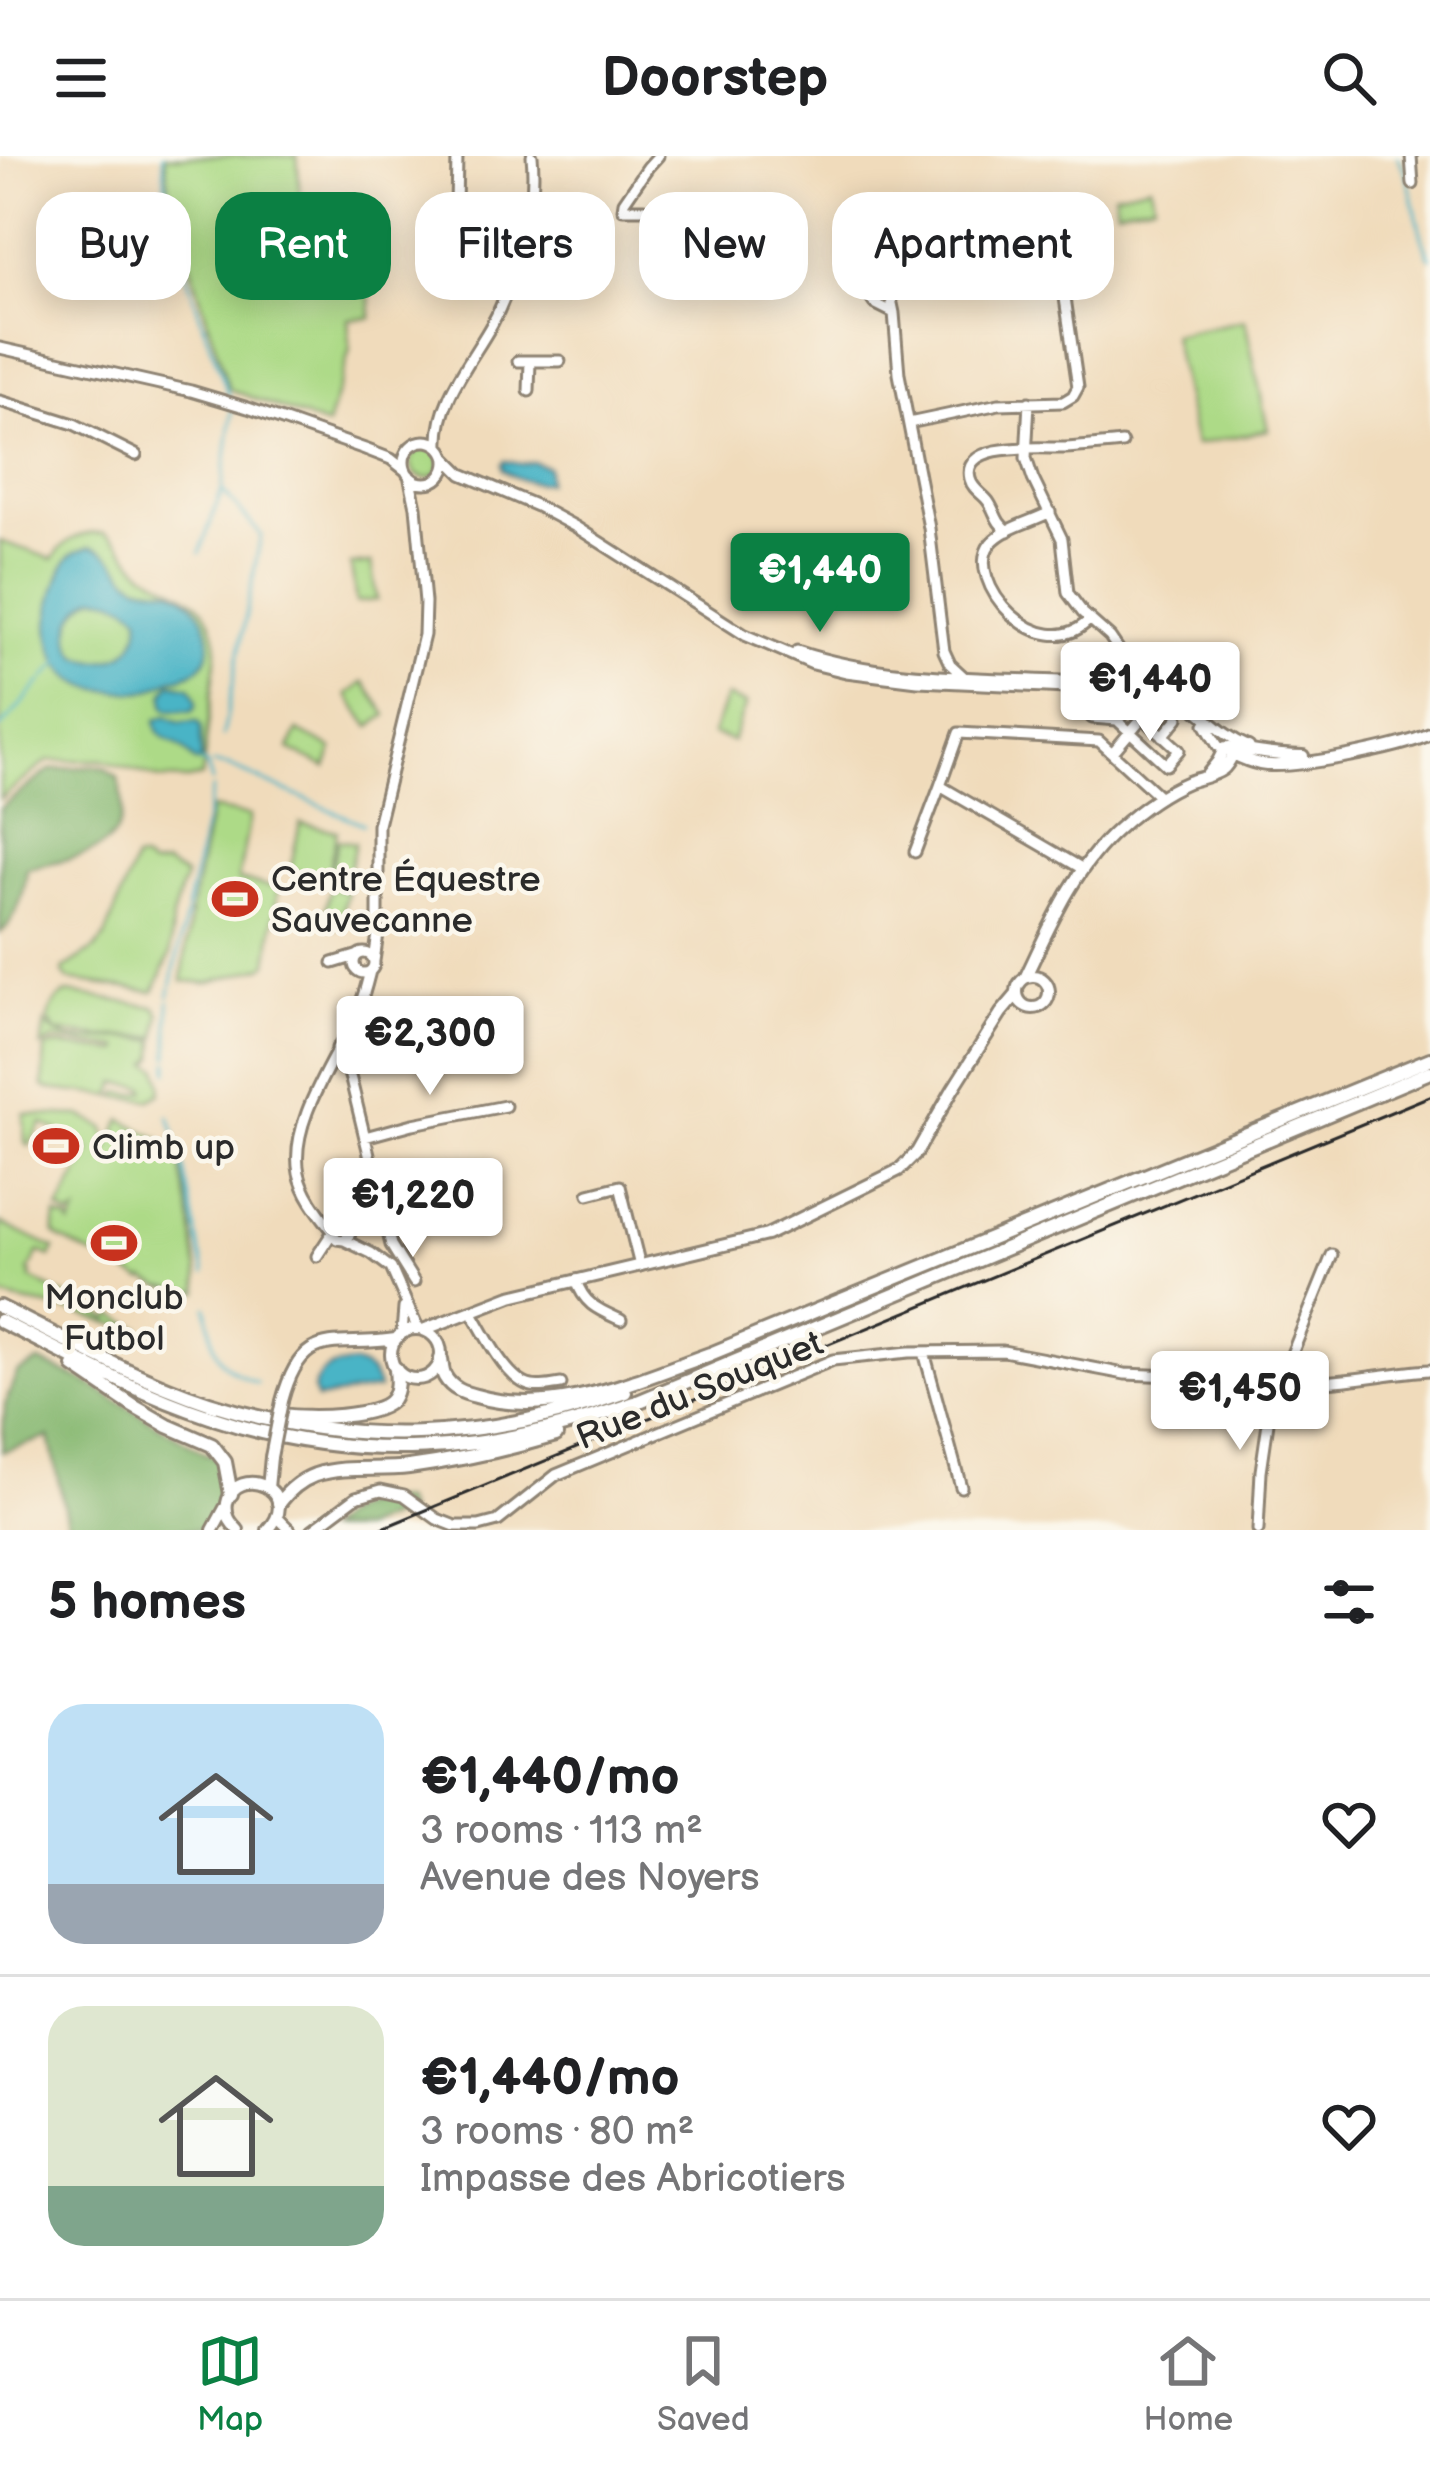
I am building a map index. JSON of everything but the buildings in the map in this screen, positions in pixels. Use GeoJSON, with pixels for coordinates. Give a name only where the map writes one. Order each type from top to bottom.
{"type":"FeatureCollection","features":[{"type":"Feature","properties":{"kind":"highway"},"geometry":{"type":"LineString","coordinates":[[440,1352],[445,1377],[458,1390],[499,1402],[562,1400],[609,1389],[710,1354],[1430,1059]]}},
{"type":"Feature","properties":{"kind":"highway"},"geometry":{"type":"LineString","coordinates":[[0,1322],[208,1417],[282,1436],[354,1447],[418,1450],[466,1445],[581,1422],[1430,1072]]}},
{"type":"Feature","properties":{"kind":"highway"},"geometry":{"type":"LineString","coordinates":[[0,1306],[205,1401],[303,1426],[414,1434],[519,1424],[573,1412],[909,1274]]}},
{"type":"Feature","properties":{"kind":"highway"},"geometry":{"type":"LineString","coordinates":[[0,1322],[151,1416],[212,1445],[223,1457],[230,1478],[229,1500]]}},
{"type":"Feature","properties":{"kind":"highway"},"geometry":{"type":"LineString","coordinates":[[278,1503],[294,1485],[317,1474],[462,1458],[590,1426],[700,1383],[751,1355]]}},
{"type":"Feature","properties":{"kind":"highway"},"geometry":{"type":"LineString","coordinates":[[107,1359],[224,1401],[309,1417],[387,1405],[396,1393],[396,1369]]}},
{"type":"Feature","properties":{"kind":"main road"},"geometry":{"type":"LineString","coordinates":[[1230,746],[1263,765],[1361,753],[1430,734]]}},
{"type":"Feature","properties":{"kind":"main road"},"geometry":{"type":"LineString","coordinates":[[1230,746],[1284,756],[1361,753]]}},
{"type":"Feature","properties":{"kind":"main road"},"geometry":{"type":"LineString","coordinates":[[1019,998],[1018,985],[1031,972],[1083,869],[1114,832],[1160,797],[1226,767],[1230,746]]}},
{"type":"Feature","properties":{"kind":"main road"},"geometry":{"type":"LineString","coordinates":[[1019,998],[1036,1008],[1046,1002],[1048,986],[1031,972]]}},
{"type":"Feature","properties":{"kind":"main road"},"geometry":{"type":"LineString","coordinates":[[268,1488],[289,1376],[312,1348],[328,1342],[371,1343],[511,1296],[767,1235],[899,1170],[917,1152],[1006,1006],[1019,998]]}},
{"type":"Feature","properties":{"kind":"main road"},"geometry":{"type":"LineString","coordinates":[[399,1336],[391,1354],[396,1369],[418,1379],[433,1373],[456,1318]]}},
{"type":"Feature","properties":{"kind":"main road"},"geometry":{"type":"LineString","coordinates":[[421,1329],[430,1333],[440,1352]]}},
{"type":"Feature","properties":{"kind":"main road"},"geometry":{"type":"LineString","coordinates":[[371,1343],[391,1354]]}},
{"type":"Feature","properties":{"kind":"main road"},"geometry":{"type":"LineString","coordinates":[[254,1483],[271,1456]]}},
{"type":"Feature","properties":{"kind":"main road"},"geometry":{"type":"LineString","coordinates":[[213,1530],[237,1488],[254,1483],[268,1488],[278,1503],[278,1518],[268,1530]]}},
{"type":"Feature","properties":{"kind":"main road"},"geometry":{"type":"LineString","coordinates":[[229,1500],[229,1520],[238,1530]]}},
{"type":"Feature","properties":{"kind":"street"},"geometry":{"type":"LineString","coordinates":[[457,192],[458,156]]}},
{"type":"Feature","properties":{"kind":"street"},"geometry":{"type":"LineString","coordinates":[[532,156],[534,192]]}},
{"type":"Feature","properties":{"kind":"street"},"geometry":{"type":"LineString","coordinates":[[639,209],[623,209],[624,202],[658,156]]}},
{"type":"Feature","properties":{"kind":"street"},"geometry":{"type":"LineString","coordinates":[[1412,156],[1413,184]]}},
{"type":"Feature","properties":{"kind":"street"},"geometry":{"type":"LineString","coordinates":[[894,313],[874,303],[867,293],[871,280],[889,276],[894,313],[899,374],[929,528],[947,669]]}},
{"type":"Feature","properties":{"kind":"street"},"geometry":{"type":"LineString","coordinates":[[428,441],[439,428],[501,300]]}},
{"type":"Feature","properties":{"kind":"street"},"geometry":{"type":"LineString","coordinates":[[909,423],[1015,403],[1063,402],[1073,396],[1078,386],[1065,300]]}},
{"type":"Feature","properties":{"kind":"street"},"geometry":{"type":"LineString","coordinates":[[0,348],[191,392],[365,448],[391,459],[419,483],[474,481]]}},
{"type":"Feature","properties":{"kind":"street"},"geometry":{"type":"LineString","coordinates":[[529,391],[524,361],[560,361]]}},
{"type":"Feature","properties":{"kind":"street"},"geometry":{"type":"LineString","coordinates":[[0,401],[74,424],[136,455]]}},
{"type":"Feature","properties":{"kind":"street"},"geometry":{"type":"LineString","coordinates":[[1029,402],[1028,466],[1062,539],[1069,593],[1137,674],[1196,710],[1218,746],[1230,746]]}},
{"type":"Feature","properties":{"kind":"street"},"geometry":{"type":"LineString","coordinates":[[439,428],[446,458],[474,481],[537,506],[718,618],[782,646],[813,657],[920,677],[1167,691]]}},
{"type":"Feature","properties":{"kind":"street"},"geometry":{"type":"LineString","coordinates":[[364,968],[378,934],[378,825],[424,635],[416,507],[405,457],[416,443],[440,446]]}},
{"type":"Feature","properties":{"kind":"street"},"geometry":{"type":"LineString","coordinates":[[1008,531],[997,524],[986,497],[972,485],[974,459],[1026,447],[1122,443]]}},
{"type":"Feature","properties":{"kind":"street"},"geometry":{"type":"LineString","coordinates":[[365,448],[408,450]]}},
{"type":"Feature","properties":{"kind":"street"},"geometry":{"type":"LineString","coordinates":[[416,507],[446,470],[446,458]]}},
{"type":"Feature","properties":{"kind":"street"},"geometry":{"type":"LineString","coordinates":[[1050,512],[994,539],[985,555],[984,570],[994,594],[1012,614],[1043,635],[1063,637],[1090,620]]}},
{"type":"Feature","properties":{"kind":"street"},"geometry":{"type":"LineString","coordinates":[[1110,637],[1114,686]]}},
{"type":"Feature","properties":{"kind":"street"},"geometry":{"type":"LineString","coordinates":[[920,677],[937,669],[944,651]]}},
{"type":"Feature","properties":{"kind":"street"},"geometry":{"type":"LineString","coordinates":[[920,677],[947,669],[963,676],[1078,682],[1126,661]]}},
{"type":"Feature","properties":{"kind":"street"},"geometry":{"type":"LineString","coordinates":[[1132,686],[1137,674]]}},
{"type":"Feature","properties":{"kind":"street"},"geometry":{"type":"LineString","coordinates":[[1092,718],[1117,720],[1166,765],[1179,750],[1124,700],[1094,699]]}},
{"type":"Feature","properties":{"kind":"street"},"geometry":{"type":"LineString","coordinates":[[1113,752],[1153,705]]}},
{"type":"Feature","properties":{"kind":"street"},"geometry":{"type":"LineString","coordinates":[[1162,736],[1178,718]]}},
{"type":"Feature","properties":{"kind":"street"},"geometry":{"type":"LineString","coordinates":[[914,852],[959,734],[1099,741],[1160,797]]}},
{"type":"Feature","properties":{"kind":"street"},"geometry":{"type":"LineString","coordinates":[[940,786],[1083,869]]}},
{"type":"Feature","properties":{"kind":"street"},"geometry":{"type":"LineString","coordinates":[[358,955],[378,934]]}},
{"type":"Feature","properties":{"kind":"street"},"geometry":{"type":"LineString","coordinates":[[364,968],[333,963],[369,954],[362,1000],[311,1105],[298,1151],[300,1177],[315,1209],[394,1272],[404,1302],[421,1329]]}},
{"type":"Feature","properties":{"kind":"street"},"geometry":{"type":"LineString","coordinates":[[358,955],[364,968]]}},
{"type":"Feature","properties":{"kind":"street"},"geometry":{"type":"LineString","coordinates":[[362,1000],[381,1009],[416,1006],[432,1036]]}},
{"type":"Feature","properties":{"kind":"street"},"geometry":{"type":"LineString","coordinates":[[337,1048],[345,1060],[395,1254],[414,1282]]}},
{"type":"Feature","properties":{"kind":"street"},"geometry":{"type":"LineString","coordinates":[[365,1137],[505,1106]]}},
{"type":"Feature","properties":{"kind":"street"},"geometry":{"type":"LineString","coordinates":[[589,1194],[620,1186],[640,1266]]}},
{"type":"Feature","properties":{"kind":"street"},"geometry":{"type":"LineString","coordinates":[[386,1222],[440,1207]]}},
{"type":"Feature","properties":{"kind":"street"},"geometry":{"type":"LineString","coordinates":[[1258,1530],[1261,1471],[1277,1381],[1332,1255]]}},
{"type":"Feature","properties":{"kind":"street"},"geometry":{"type":"LineString","coordinates":[[575,1280],[589,1305],[621,1320]]}},
{"type":"Feature","properties":{"kind":"street"},"geometry":{"type":"LineString","coordinates":[[399,1336],[404,1302]]}},
{"type":"Feature","properties":{"kind":"street"},"geometry":{"type":"LineString","coordinates":[[471,1311],[520,1382],[561,1384]]}},
{"type":"Feature","properties":{"kind":"street","name":"Rue du Souquet"},"geometry":{"type":"LineString","coordinates":[[312,1530],[356,1497],[382,1490],[404,1495],[455,1526],[498,1521],[556,1475],[833,1360],[1003,1351],[1125,1374],[1277,1381],[1346,1382],[1430,1370]]}},
{"type":"Feature","properties":{"kind":"street"},"geometry":{"type":"LineString","coordinates":[[924,1352],[961,1487]]}},
{"type":"Feature","properties":{"kind":"street"},"geometry":{"type":"LineString","coordinates":[[278,1518],[290,1530]]}},
{"type":"Feature","properties":{"kind":"green space"},"geometry":{"type":"Polygon","coordinates":[[[165,156],[297,156],[300,192],[215,192],[215,300],[370,300],[371,318],[348,319],[350,349],[327,426],[229,389],[191,268],[191,192],[170,192],[165,156]]]}},
{"type":"Feature","properties":{"kind":"green space"},"geometry":{"type":"Polygon","coordinates":[[[1151,185],[1154,202],[1117,209],[1114,193],[1151,185]]]}},
{"type":"Feature","properties":{"kind":"green space"},"geometry":{"type":"Polygon","coordinates":[[[1245,320],[1268,430],[1195,445],[1172,335],[1245,320]]]}},
{"type":"Feature","properties":{"kind":"green space"},"geometry":{"type":"Polygon","coordinates":[[[426,448],[441,463],[426,478],[411,463],[426,448]]]}},
{"type":"Feature","properties":{"kind":"green space"},"geometry":{"type":"Polygon","coordinates":[[[105,533],[140,568],[194,600],[210,619],[217,650],[202,777],[161,779],[102,760],[48,761],[0,799],[0,541],[53,559],[75,538],[105,533]]]}},
{"type":"Feature","properties":{"kind":"green space"},"geometry":{"type":"Polygon","coordinates":[[[371,563],[377,600],[356,602],[351,565],[371,563]]]}},
{"type":"Feature","properties":{"kind":"green space"},"geometry":{"type":"Polygon","coordinates":[[[364,682],[387,715],[370,727],[347,695],[364,682]]]}},
{"type":"Feature","properties":{"kind":"green space"},"geometry":{"type":"Polygon","coordinates":[[[726,697],[746,704],[732,741],[712,734],[726,697]]]}},
{"type":"Feature","properties":{"kind":"green space"},"geometry":{"type":"Polygon","coordinates":[[[298,731],[333,749],[326,767],[289,749],[298,731]]]}},
{"type":"Feature","properties":{"kind":"green space"},"geometry":{"type":"Polygon","coordinates":[[[105,768],[118,778],[122,803],[113,836],[86,854],[27,868],[16,912],[0,933],[0,808],[50,770],[105,768]]]}},
{"type":"Feature","properties":{"kind":"green space","name":"Centre Équestre Sauvecanne"},"geometry":{"type":"Polygon","coordinates":[[[211,809],[250,816],[238,880],[278,888],[268,963],[207,983],[182,981],[191,910],[211,809]]]}},
{"type":"Feature","properties":{"kind":"green space"},"geometry":{"type":"Polygon","coordinates":[[[300,823],[337,831],[327,878],[290,870],[300,823]]]}},
{"type":"Feature","properties":{"kind":"green space"},"geometry":{"type":"Polygon","coordinates":[[[338,840],[355,843],[347,880],[330,876],[338,840]]]}},
{"type":"Feature","properties":{"kind":"green space"},"geometry":{"type":"Polygon","coordinates":[[[135,860],[151,867],[165,865],[185,876],[172,918],[170,955],[154,992],[68,980],[64,969],[105,937],[135,860]]]}},
{"type":"Feature","properties":{"kind":"green space"},"geometry":{"type":"Polygon","coordinates":[[[330,888],[347,892],[339,928],[322,924],[330,888]]]}},
{"type":"Feature","properties":{"kind":"green space"},"geometry":{"type":"Polygon","coordinates":[[[68,993],[156,1007],[160,1015],[157,1037],[56,1032],[49,1016],[68,993]]]}},
{"type":"Feature","properties":{"kind":"green space"},"geometry":{"type":"Polygon","coordinates":[[[45,1023],[72,1038],[156,1040],[155,1057],[149,1064],[158,1068],[161,1093],[150,1100],[115,1097],[120,1092],[146,1091],[117,1083],[112,1096],[43,1086],[45,1048],[119,1052],[120,1048],[53,1040],[41,1046],[45,1023]]]}},
{"type":"Feature","properties":{"kind":"green space"},"geometry":{"type":"Polygon","coordinates":[[[24,1114],[81,1116],[105,1128],[108,1142],[103,1157],[122,1119],[176,1148],[199,1292],[143,1281],[54,1233],[56,1216],[71,1225],[77,1213],[70,1217],[59,1210],[90,1151],[42,1123],[29,1146],[24,1114]]]}},
{"type":"Feature","properties":{"kind":"green space"},"geometry":{"type":"Polygon","coordinates":[[[0,1223],[55,1249],[51,1257],[39,1252],[30,1278],[109,1319],[113,1315],[142,1329],[0,1295],[0,1223]]]}},
{"type":"Feature","properties":{"kind":"green space"},"geometry":{"type":"Polygon","coordinates":[[[39,1362],[84,1381],[216,1457],[225,1495],[207,1530],[69,1530],[49,1437],[2,1452],[5,1404],[17,1373],[39,1362]]]}},
{"type":"Feature","properties":{"kind":"green space"},"geometry":{"type":"Polygon","coordinates":[[[376,1500],[402,1501],[407,1511],[362,1530],[325,1530],[349,1511],[376,1500]]]}},
{"type":"Feature","properties":{"kind":"water"},"geometry":{"type":"Polygon","coordinates":[[[505,461],[548,467],[547,482],[513,476],[503,470],[505,461]]]}},
{"type":"Feature","properties":{"kind":"water"},"geometry":{"type":"Polygon","coordinates":[[[90,547],[107,554],[140,585],[175,591],[195,606],[209,641],[203,663],[190,674],[143,691],[82,685],[64,670],[52,648],[50,610],[65,564],[73,554],[90,547]],[[102,597],[87,602],[75,616],[70,633],[79,657],[113,659],[136,639],[139,615],[102,597]]]}},
{"type":"Feature","properties":{"kind":"water"},"geometry":{"type":"Polygon","coordinates":[[[171,683],[190,687],[196,702],[193,711],[165,707],[164,694],[171,683]]]}},
{"type":"Feature","properties":{"kind":"water"},"geometry":{"type":"Polygon","coordinates":[[[166,716],[180,722],[197,721],[201,726],[201,762],[162,736],[156,720],[166,716]]]}},
{"type":"Feature","properties":{"kind":"water"},"geometry":{"type":"Polygon","coordinates":[[[354,1364],[370,1372],[379,1389],[317,1399],[313,1390],[323,1373],[354,1364]]]}},
{"type":"Feature","properties":{"kind":"waterway"},"geometry":{"type":"LineString","coordinates":[[163,156],[178,248],[229,397]]}},
{"type":"Feature","properties":{"kind":"waterway"},"geometry":{"type":"LineString","coordinates":[[1397,156],[1430,258]]}},
{"type":"Feature","properties":{"kind":"waterway"},"geometry":{"type":"LineString","coordinates":[[200,553],[222,490],[232,410]]}},
{"type":"Feature","properties":{"kind":"waterway"},"geometry":{"type":"LineString","coordinates":[[222,490],[261,535],[223,736]]}},
{"type":"Feature","properties":{"kind":"waterway"},"geometry":{"type":"LineString","coordinates":[[45,678],[60,662]]}},
{"type":"Feature","properties":{"kind":"waterway"},"geometry":{"type":"LineString","coordinates":[[13,714],[42,681]]}},
{"type":"Feature","properties":{"kind":"waterway"},"geometry":{"type":"LineString","coordinates":[[0,728],[11,717]]}},
{"type":"Feature","properties":{"kind":"waterway"},"geometry":{"type":"LineString","coordinates":[[201,762],[207,765],[212,782]]}},
{"type":"Feature","properties":{"kind":"waterway"},"geometry":{"type":"LineString","coordinates":[[214,764],[363,824]]}},
{"type":"Feature","properties":{"kind":"waterway"},"geometry":{"type":"LineString","coordinates":[[169,996],[212,789]]}},
{"type":"Feature","properties":{"kind":"waterway"},"geometry":{"type":"LineString","coordinates":[[169,1001],[169,1056]]}},
{"type":"Feature","properties":{"kind":"waterway"},"geometry":{"type":"LineString","coordinates":[[169,1062],[169,1072]]}},
{"type":"Feature","properties":{"kind":"waterway"},"geometry":{"type":"LineString","coordinates":[[169,1116],[176,1134]]}},
{"type":"Feature","properties":{"kind":"waterway"},"geometry":{"type":"LineString","coordinates":[[179,1142],[205,1274]]}},
{"type":"Feature","properties":{"kind":"waterway"},"geometry":{"type":"LineString","coordinates":[[207,1307],[218,1355],[232,1370],[257,1383]]}},
{"type":"Feature","properties":{"kind":"railway"},"geometry":{"type":"LineString","coordinates":[[378,1530],[1430,1096]]}},
{"type":"Feature","properties":{"kind":"place","name":"Centre Équestre Sauvecanne"},"geometry":{"type":"Point","coordinates":[235,899]}},
{"type":"Feature","properties":{"kind":"place","name":"Climb up"},"geometry":{"type":"Point","coordinates":[56,1146]}},
{"type":"Feature","properties":{"kind":"place","name":"Monclub Futbol"},"geometry":{"type":"Point","coordinates":[114,1243]}}]}
